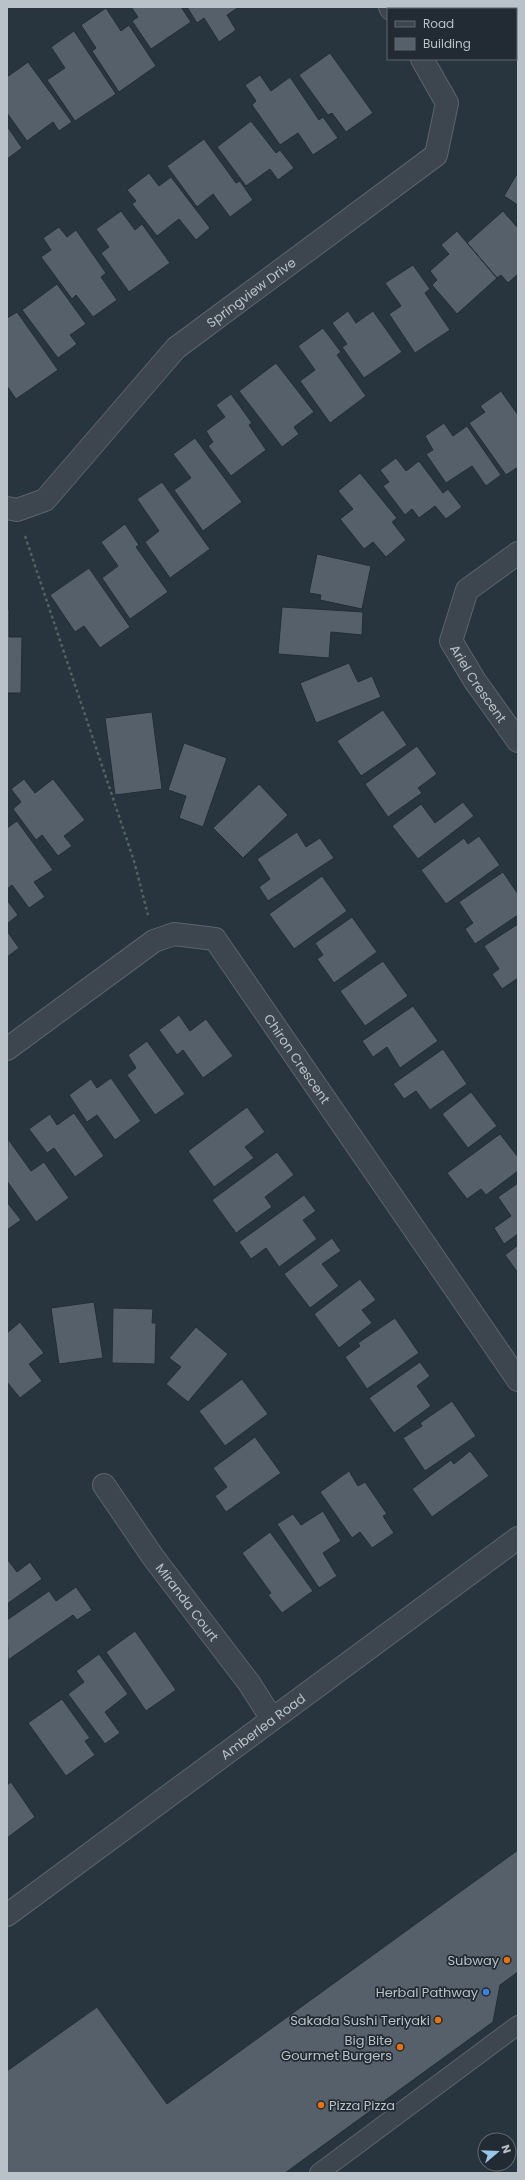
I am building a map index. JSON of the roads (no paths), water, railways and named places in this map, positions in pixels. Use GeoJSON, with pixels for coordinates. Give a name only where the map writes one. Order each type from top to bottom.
{"type":"FeatureCollection","features":[{"type":"Feature","properties":{"kind":"street","name":"Springview Drive"},"geometry":{"type":"LineString","coordinates":[[12,509],[45,500],[176,348],[436,155],[447,103],[423,60]]}},
{"type":"Feature","properties":{"kind":"street","name":"Ariel Crescent"},"geometry":{"type":"LineString","coordinates":[[518,553],[467,590],[451,641],[475,681],[518,741]]}},
{"type":"Feature","properties":{"kind":"street","name":"Chiron Crescent"},"geometry":{"type":"LineString","coordinates":[[7,1049],[154,941],[174,934],[215,939],[518,1380]]}},
{"type":"Feature","properties":{"kind":"street","name":"Miranda Court"},"geometry":{"type":"LineString","coordinates":[[104,1485],[153,1557],[249,1683],[272,1719]]}},
{"type":"Feature","properties":{"kind":"street","name":"Amberlea Road"},"geometry":{"type":"LineString","coordinates":[[7,1915],[518,1538]]}},
{"type":"Feature","properties":{"kind":"lane"},"geometry":{"type":"LineString","coordinates":[[319,2173],[518,2025]]}},
{"type":"Feature","properties":{"kind":"place","name":"Subway"},"geometry":{"type":"Point","coordinates":[507,1960]}},
{"type":"Feature","properties":{"kind":"place","name":"Herbal Pathway"},"geometry":{"type":"Point","coordinates":[486,1992]}},
{"type":"Feature","properties":{"kind":"place","name":"Sakada Sushi Teriyaki"},"geometry":{"type":"Point","coordinates":[438,2020]}},
{"type":"Feature","properties":{"kind":"place","name":"Big Bite Gourmet Burgers"},"geometry":{"type":"Point","coordinates":[400,2047]}},
{"type":"Feature","properties":{"kind":"place","name":"Pizza Pizza"},"geometry":{"type":"Point","coordinates":[321,2105]}}]}
